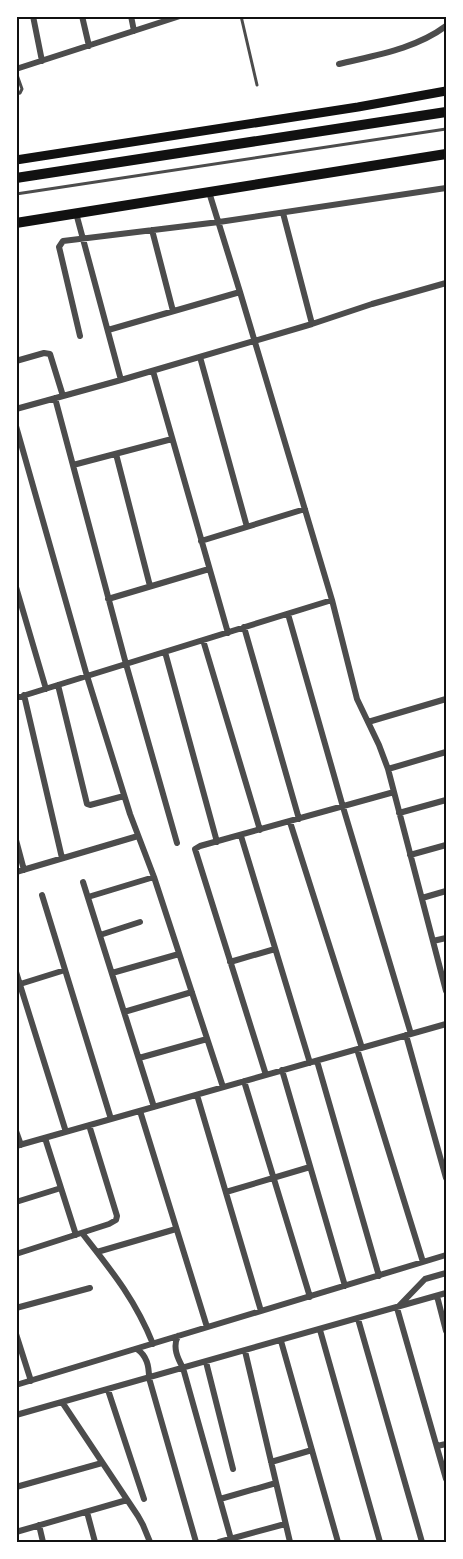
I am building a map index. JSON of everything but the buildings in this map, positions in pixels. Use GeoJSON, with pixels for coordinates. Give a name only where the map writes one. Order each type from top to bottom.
{"type":"FeatureCollection","features":[{"type":"Feature","properties":{"kind":"highway"},"geometry":{"type":"LineString","coordinates":[[16,160],[447,92]]}},
{"type":"Feature","properties":{"kind":"highway"},"geometry":{"type":"LineString","coordinates":[[16,178],[447,112]]}},
{"type":"Feature","properties":{"kind":"highway"},"geometry":{"type":"LineString","coordinates":[[16,223],[447,154]]}},
{"type":"Feature","properties":{"kind":"street"},"geometry":{"type":"LineString","coordinates":[[33,16],[42,61]]}},
{"type":"Feature","properties":{"kind":"street"},"geometry":{"type":"LineString","coordinates":[[82,16],[89,46]]}},
{"type":"Feature","properties":{"kind":"street"},"geometry":{"type":"LineString","coordinates":[[131,16],[134,31]]}},
{"type":"Feature","properties":{"kind":"street"},"geometry":{"type":"LineString","coordinates":[[16,70],[178,17]]}},
{"type":"Feature","properties":{"kind":"street"},"geometry":{"type":"LineString","coordinates":[[339,64],[409,46],[434,35],[447,26]]}},
{"type":"Feature","properties":{"kind":"street"},"geometry":{"type":"LineString","coordinates":[[80,336],[59,247],[63,242],[283,213],[447,188]]}},
{"type":"Feature","properties":{"kind":"street"},"geometry":{"type":"LineString","coordinates":[[209,192],[332,600],[357,699],[388,769],[447,992]]}},
{"type":"Feature","properties":{"kind":"street"},"geometry":{"type":"LineString","coordinates":[[76,213],[121,381]]}},
{"type":"Feature","properties":{"kind":"street"},"geometry":{"type":"LineString","coordinates":[[283,213],[312,324]]}},
{"type":"Feature","properties":{"kind":"street"},"geometry":{"type":"LineString","coordinates":[[152,230],[173,311]]}},
{"type":"Feature","properties":{"kind":"street"},"geometry":{"type":"LineString","coordinates":[[16,408],[121,381],[447,283]]}},
{"type":"Feature","properties":{"kind":"street"},"geometry":{"type":"LineString","coordinates":[[108,330],[240,292]]}},
{"type":"Feature","properties":{"kind":"street"},"geometry":{"type":"LineString","coordinates":[[16,361],[44,353],[50,354],[63,396]]}},
{"type":"Feature","properties":{"kind":"street"},"geometry":{"type":"LineString","coordinates":[[200,357],[247,527]]}},
{"type":"Feature","properties":{"kind":"street"},"geometry":{"type":"LineString","coordinates":[[153,371],[228,633]]}},
{"type":"Feature","properties":{"kind":"street"},"geometry":{"type":"LineString","coordinates":[[55,398],[108,599],[177,843]]}},
{"type":"Feature","properties":{"kind":"street"},"geometry":{"type":"LineString","coordinates":[[16,426],[87,676],[124,796],[154,877],[223,1087]]}},
{"type":"Feature","properties":{"kind":"street"},"geometry":{"type":"LineString","coordinates":[[73,465],[172,439]]}},
{"type":"Feature","properties":{"kind":"street"},"geometry":{"type":"LineString","coordinates":[[116,454],[150,586]]}},
{"type":"Feature","properties":{"kind":"street"},"geometry":{"type":"LineString","coordinates":[[201,541],[305,509]]}},
{"type":"Feature","properties":{"kind":"street"},"geometry":{"type":"LineString","coordinates":[[108,599],[209,569]]}},
{"type":"Feature","properties":{"kind":"street"},"geometry":{"type":"LineString","coordinates":[[16,587],[46,689]]}},
{"type":"Feature","properties":{"kind":"street"},"geometry":{"type":"LineString","coordinates":[[16,698],[332,600]]}},
{"type":"Feature","properties":{"kind":"street"},"geometry":{"type":"LineString","coordinates":[[288,614],[447,1178]]}},
{"type":"Feature","properties":{"kind":"street"},"geometry":{"type":"LineString","coordinates":[[244,627],[299,819]]}},
{"type":"Feature","properties":{"kind":"street"},"geometry":{"type":"LineString","coordinates":[[203,640],[260,830]]}},
{"type":"Feature","properties":{"kind":"street"},"geometry":{"type":"LineString","coordinates":[[165,652],[217,843]]}},
{"type":"Feature","properties":{"kind":"street"},"geometry":{"type":"LineString","coordinates":[[58,685],[88,805],[124,796]]}},
{"type":"Feature","properties":{"kind":"street"},"geometry":{"type":"LineString","coordinates":[[24,695],[62,858]]}},
{"type":"Feature","properties":{"kind":"street"},"geometry":{"type":"LineString","coordinates":[[368,722],[447,699]]}},
{"type":"Feature","properties":{"kind":"street"},"geometry":{"type":"LineString","coordinates":[[388,769],[447,752]]}},
{"type":"Feature","properties":{"kind":"street"},"geometry":{"type":"LineString","coordinates":[[266,1075],[195,851],[196,848],[394,792]]}},
{"type":"Feature","properties":{"kind":"street"},"geometry":{"type":"LineString","coordinates":[[399,813],[447,800]]}},
{"type":"Feature","properties":{"kind":"street"},"geometry":{"type":"LineString","coordinates":[[290,822],[423,1262]]}},
{"type":"Feature","properties":{"kind":"street"},"geometry":{"type":"LineString","coordinates":[[16,872],[138,836]]}},
{"type":"Feature","properties":{"kind":"street"},"geometry":{"type":"LineString","coordinates":[[241,836],[275,949],[314,1062],[379,1276]]}},
{"type":"Feature","properties":{"kind":"street"},"geometry":{"type":"LineString","coordinates":[[16,840],[24,870]]}},
{"type":"Feature","properties":{"kind":"street"},"geometry":{"type":"LineString","coordinates":[[410,855],[447,845]]}},
{"type":"Feature","properties":{"kind":"street"},"geometry":{"type":"LineString","coordinates":[[88,897],[154,877]]}},
{"type":"Feature","properties":{"kind":"street"},"geometry":{"type":"LineString","coordinates":[[83,882],[154,1107]]}},
{"type":"Feature","properties":{"kind":"street"},"geometry":{"type":"LineString","coordinates":[[422,898],[447,891]]}},
{"type":"Feature","properties":{"kind":"street"},"geometry":{"type":"LineString","coordinates":[[42,896],[111,1119]]}},
{"type":"Feature","properties":{"kind":"street"},"geometry":{"type":"LineString","coordinates":[[100,935],[140,922]]}},
{"type":"Feature","properties":{"kind":"street"},"geometry":{"type":"LineString","coordinates":[[433,941],[447,938]]}},
{"type":"Feature","properties":{"kind":"street"},"geometry":{"type":"LineString","coordinates":[[230,962],[275,949]]}},
{"type":"Feature","properties":{"kind":"street"},"geometry":{"type":"LineString","coordinates":[[112,973],[179,954]]}},
{"type":"Feature","properties":{"kind":"street"},"geometry":{"type":"LineString","coordinates":[[18,984],[65,970]]}},
{"type":"Feature","properties":{"kind":"street"},"geometry":{"type":"LineString","coordinates":[[16,972],[66,1132]]}},
{"type":"Feature","properties":{"kind":"street"},"geometry":{"type":"LineString","coordinates":[[124,1012],[192,992]]}},
{"type":"Feature","properties":{"kind":"street"},"geometry":{"type":"LineString","coordinates":[[16,1131],[19,1145],[447,1024]]}},
{"type":"Feature","properties":{"kind":"street"},"geometry":{"type":"LineString","coordinates":[[139,1058],[207,1039]]}},
{"type":"Feature","properties":{"kind":"street"},"geometry":{"type":"LineString","coordinates":[[282,1070],[345,1286]]}},
{"type":"Feature","properties":{"kind":"street"},"geometry":{"type":"LineString","coordinates":[[244,1081],[310,1297]]}},
{"type":"Feature","properties":{"kind":"street"},"geometry":{"type":"LineString","coordinates":[[197,1095],[261,1311]]}},
{"type":"Feature","properties":{"kind":"street"},"geometry":{"type":"LineString","coordinates":[[140,1111],[207,1328]]}},
{"type":"Feature","properties":{"kind":"street"},"geometry":{"type":"LineString","coordinates":[[16,1254],[115,1222],[117,1218],[89,1125]]}},
{"type":"Feature","properties":{"kind":"street"},"geometry":{"type":"LineString","coordinates":[[45,1138],[79,1234],[97,1252],[126,1290],[153,1344]]}},
{"type":"Feature","properties":{"kind":"street"},"geometry":{"type":"LineString","coordinates":[[226,1192],[310,1167]]}},
{"type":"Feature","properties":{"kind":"street"},"geometry":{"type":"LineString","coordinates":[[16,1202],[61,1188]]}},
{"type":"Feature","properties":{"kind":"street"},"geometry":{"type":"LineString","coordinates":[[97,1252],[176,1229]]}},
{"type":"Feature","properties":{"kind":"street"},"geometry":{"type":"LineString","coordinates":[[16,1385],[447,1255]]}},
{"type":"Feature","properties":{"kind":"street"},"geometry":{"type":"LineString","coordinates":[[398,1308],[425,1279],[447,1272]]}},
{"type":"Feature","properties":{"kind":"street"},"geometry":{"type":"LineString","coordinates":[[16,1308],[90,1288]]}},
{"type":"Feature","properties":{"kind":"street"},"geometry":{"type":"LineString","coordinates":[[16,1415],[447,1293]]}},
{"type":"Feature","properties":{"kind":"street"},"geometry":{"type":"LineString","coordinates":[[437,1296],[447,1331]]}},
{"type":"Feature","properties":{"kind":"street"},"geometry":{"type":"LineString","coordinates":[[398,1308],[447,1479]]}},
{"type":"Feature","properties":{"kind":"street"},"geometry":{"type":"LineString","coordinates":[[358,1319],[422,1542]]}},
{"type":"Feature","properties":{"kind":"street"},"geometry":{"type":"LineString","coordinates":[[321,1330],[380,1542]]}},
{"type":"Feature","properties":{"kind":"street"},"geometry":{"type":"LineString","coordinates":[[16,1334],[31,1381]]}},
{"type":"Feature","properties":{"kind":"street"},"geometry":{"type":"LineString","coordinates":[[178,1336],[177,1355],[183,1368],[231,1539]]}},
{"type":"Feature","properties":{"kind":"street"},"geometry":{"type":"LineString","coordinates":[[281,1341],[338,1542]]}},
{"type":"Feature","properties":{"kind":"street"},"geometry":{"type":"LineString","coordinates":[[137,1349],[147,1360],[149,1378],[196,1542]]}},
{"type":"Feature","properties":{"kind":"street"},"geometry":{"type":"LineString","coordinates":[[245,1351],[290,1542]]}},
{"type":"Feature","properties":{"kind":"street"},"geometry":{"type":"LineString","coordinates":[[206,1362],[233,1470]]}},
{"type":"Feature","properties":{"kind":"street"},"geometry":{"type":"LineString","coordinates":[[108,1389],[144,1499]]}},
{"type":"Feature","properties":{"kind":"street"},"geometry":{"type":"LineString","coordinates":[[62,1402],[143,1525],[150,1542]]}},
{"type":"Feature","properties":{"kind":"street"},"geometry":{"type":"LineString","coordinates":[[437,1446],[447,1444]]}},
{"type":"Feature","properties":{"kind":"street"},"geometry":{"type":"LineString","coordinates":[[271,1462],[312,1450]]}},
{"type":"Feature","properties":{"kind":"street"},"geometry":{"type":"LineString","coordinates":[[16,1487],[102,1463]]}},
{"type":"Feature","properties":{"kind":"street"},"geometry":{"type":"LineString","coordinates":[[220,1499],[276,1483]]}},
{"type":"Feature","properties":{"kind":"street"},"geometry":{"type":"LineString","coordinates":[[16,1532],[127,1500]]}},
{"type":"Feature","properties":{"kind":"street"},"geometry":{"type":"LineString","coordinates":[[87,1512],[95,1542]]}},
{"type":"Feature","properties":{"kind":"street"},"geometry":{"type":"LineString","coordinates":[[219,1542],[285,1524]]}},
{"type":"Feature","properties":{"kind":"street"},"geometry":{"type":"LineString","coordinates":[[39,1525],[43,1542]]}},
{"type":"Feature","properties":{"kind":"lane"},"geometry":{"type":"LineString","coordinates":[[241,16],[257,85]]}},
{"type":"Feature","properties":{"kind":"lane"},"geometry":{"type":"LineString","coordinates":[[16,70],[22,89],[16,94]]}},
{"type":"Feature","properties":{"kind":"lane"},"geometry":{"type":"LineString","coordinates":[[16,194],[447,129]]}}]}
